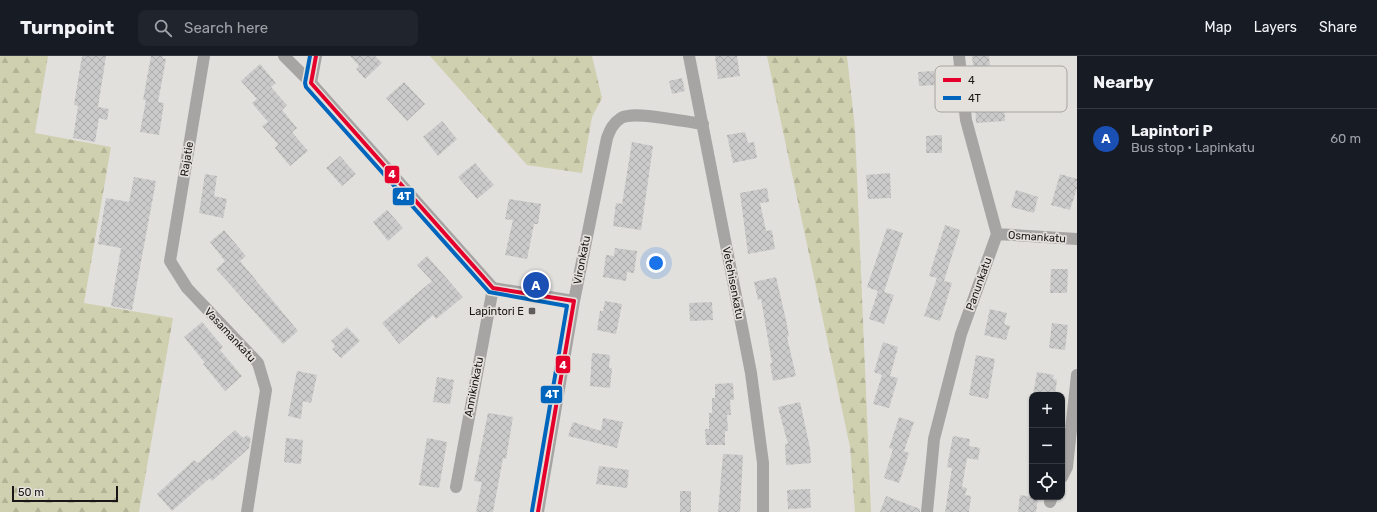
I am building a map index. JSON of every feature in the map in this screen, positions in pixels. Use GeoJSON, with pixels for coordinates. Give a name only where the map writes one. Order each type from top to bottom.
{"type":"FeatureCollection","features":[{"type":"Feature","properties":{"kind":"street","name":"Rajatie"},"geometry":{"type":"LineString","coordinates":[[170,262],[204,56]]}},
{"type":"Feature","properties":{"kind":"street"},"geometry":{"type":"LineString","coordinates":[[284,56],[311,83],[493,288],[574,301]]}},
{"type":"Feature","properties":{"kind":"street"},"geometry":{"type":"LineString","coordinates":[[311,83],[316,56]]}},
{"type":"Feature","properties":{"kind":"street","name":"Vetehisenkatu"},"geometry":{"type":"LineString","coordinates":[[689,56],[751,373],[763,463],[763,512]]}},
{"type":"Feature","properties":{"kind":"street"},"geometry":{"type":"LineString","coordinates":[[959,56],[960,66]]}},
{"type":"Feature","properties":{"kind":"street"},"geometry":{"type":"LineString","coordinates":[[965,112],[997,234]]}},
{"type":"Feature","properties":{"kind":"street","name":"Vironkatu"},"geometry":{"type":"LineString","coordinates":[[538,512],[574,301],[607,138],[612,126],[621,118],[633,114],[703,124]]}},
{"type":"Feature","properties":{"kind":"street","name":"Osmankatu"},"geometry":{"type":"LineString","coordinates":[[997,234],[1077,239]]}},
{"type":"Feature","properties":{"kind":"street","name":"Panunkatu"},"geometry":{"type":"LineString","coordinates":[[927,512],[934,439],[961,334],[997,234]]}},
{"type":"Feature","properties":{"kind":"street","name":"Vasamankatu"},"geometry":{"type":"LineString","coordinates":[[170,262],[187,288],[258,363],[266,390],[247,512]]}},
{"type":"Feature","properties":{"kind":"street","name":"Annikinkatu"},"geometry":{"type":"LineString","coordinates":[[456,487],[493,288]]}},
{"type":"Feature","properties":{"kind":"street"},"geometry":{"type":"LineString","coordinates":[[1065,471],[1067,467],[1077,375]]}},
{"type":"Feature","properties":{"kind":"green space"},"geometry":{"type":"Polygon","coordinates":[[[0,56],[48,56],[35,133],[111,147],[84,303],[173,318],[139,512],[0,512],[0,56]]]}},
{"type":"Feature","properties":{"kind":"green space"},"geometry":{"type":"Polygon","coordinates":[[[430,56],[592,56],[602,98],[592,117],[582,173],[527,165],[430,56]]]}},
{"type":"Feature","properties":{"kind":"green space"},"geometry":{"type":"Polygon","coordinates":[[[767,56],[847,56],[855,129],[871,512],[855,512],[850,447],[767,56]]]}},
{"type":"Feature","properties":{"kind":"building"},"geometry":{"type":"Polygon","coordinates":[[[82,56],[106,56],[98,107],[109,109],[107,120],[99,118],[95,142],[73,138],[78,106],[74,105],[82,56]]]}},
{"type":"Feature","properties":{"kind":"building"},"geometry":{"type":"Polygon","coordinates":[[[151,56],[163,56],[162,58],[166,59],[158,102],[164,103],[159,135],[140,132],[146,100],[143,100],[151,56]]]}},
{"type":"Feature","properties":{"kind":"building"},"geometry":{"type":"Polygon","coordinates":[[[350,56],[375,56],[382,63],[365,79],[356,69],[359,66],[350,56]]]}},
{"type":"Feature","properties":{"kind":"building"},"geometry":{"type":"Polygon","coordinates":[[[715,56],[737,56],[740,76],[718,79],[715,56]]]}},
{"type":"Feature","properties":{"kind":"building"},"geometry":{"type":"Polygon","coordinates":[[[972,56],[989,56],[990,66],[973,66],[972,56]]]}},
{"type":"Feature","properties":{"kind":"building"},"geometry":{"type":"Polygon","coordinates":[[[260,64],[276,83],[271,87],[287,105],[282,110],[297,128],[292,132],[308,151],[290,166],[275,148],[278,144],[262,126],[268,122],[252,103],[257,99],[241,81],[260,64]]]}},
{"type":"Feature","properties":{"kind":"building"},"geometry":{"type":"Polygon","coordinates":[[[934,71],[935,85],[919,86],[918,72],[934,71]]]}},
{"type":"Feature","properties":{"kind":"building"},"geometry":{"type":"Polygon","coordinates":[[[682,78],[685,91],[672,94],[669,81],[682,78]]]}},
{"type":"Feature","properties":{"kind":"building"},"geometry":{"type":"Polygon","coordinates":[[[404,82],[425,104],[407,121],[386,98],[404,82]]]}},
{"type":"Feature","properties":{"kind":"building"},"geometry":{"type":"Polygon","coordinates":[[[976,112],[1005,112],[1005,121],[976,123],[976,112]]]}},
{"type":"Feature","properties":{"kind":"building"},"geometry":{"type":"Polygon","coordinates":[[[442,121],[457,139],[438,156],[423,137],[442,121]]]}},
{"type":"Feature","properties":{"kind":"building"},"geometry":{"type":"Polygon","coordinates":[[[745,132],[748,143],[754,142],[757,158],[733,163],[727,135],[745,132]]]}},
{"type":"Feature","properties":{"kind":"building"},"geometry":{"type":"Polygon","coordinates":[[[942,135],[942,153],[926,153],[926,136],[942,135]]]}},
{"type":"Feature","properties":{"kind":"building"},"geometry":{"type":"Polygon","coordinates":[[[632,142],[653,146],[641,230],[613,226],[616,203],[622,204],[632,142]]]}},
{"type":"Feature","properties":{"kind":"building"},"geometry":{"type":"Polygon","coordinates":[[[340,156],[356,174],[342,186],[326,168],[340,156]]]}},
{"type":"Feature","properties":{"kind":"building"},"geometry":{"type":"Polygon","coordinates":[[[475,163],[494,185],[477,199],[458,177],[475,163]]]}},
{"type":"Feature","properties":{"kind":"building"},"geometry":{"type":"Polygon","coordinates":[[[890,173],[891,198],[868,199],[866,175],[890,173]]]}},
{"type":"Feature","properties":{"kind":"building"},"geometry":{"type":"Polygon","coordinates":[[[205,174],[217,176],[214,196],[227,199],[223,218],[199,213],[205,174]]]}},
{"type":"Feature","properties":{"kind":"building"},"geometry":{"type":"Polygon","coordinates":[[[1060,174],[1077,179],[1077,188],[1070,210],[1051,205],[1060,174]]]}},
{"type":"Feature","properties":{"kind":"building"},"geometry":{"type":"Polygon","coordinates":[[[134,177],[156,181],[132,310],[111,306],[121,248],[98,244],[106,198],[129,202],[134,177]]]}},
{"type":"Feature","properties":{"kind":"building"},"geometry":{"type":"Polygon","coordinates":[[[767,188],[769,202],[760,203],[766,231],[772,230],[775,249],[748,254],[740,193],[767,188]]]}},
{"type":"Feature","properties":{"kind":"building"},"geometry":{"type":"Polygon","coordinates":[[[1016,190],[1038,197],[1034,213],[1011,207],[1016,190]]]}},
{"type":"Feature","properties":{"kind":"building"},"geometry":{"type":"Polygon","coordinates":[[[509,199],[541,204],[538,224],[534,224],[527,259],[505,255],[513,220],[505,219],[509,199]]]}},
{"type":"Feature","properties":{"kind":"building"},"geometry":{"type":"Polygon","coordinates":[[[387,210],[403,228],[388,241],[373,222],[387,210]]]}},
{"type":"Feature","properties":{"kind":"building"},"geometry":{"type":"Polygon","coordinates":[[[945,225],[960,230],[944,281],[952,283],[940,321],[924,316],[937,278],[929,276],[945,225]]]}},
{"type":"Feature","properties":{"kind":"building"},"geometry":{"type":"Polygon","coordinates":[[[887,228],[903,233],[884,292],[894,295],[884,324],[869,319],[878,291],[867,287],[887,228]]]}},
{"type":"Feature","properties":{"kind":"building"},"geometry":{"type":"Polygon","coordinates":[[[224,230],[246,256],[240,261],[298,331],[283,344],[216,269],[225,261],[210,242],[224,230]]]}},
{"type":"Feature","properties":{"kind":"building"},"geometry":{"type":"Polygon","coordinates":[[[615,248],[637,251],[634,273],[627,272],[626,281],[603,277],[606,255],[614,256],[615,248]]]}},
{"type":"Feature","properties":{"kind":"building"},"geometry":{"type":"Polygon","coordinates":[[[427,256],[463,297],[436,319],[433,315],[399,344],[382,323],[432,281],[417,265],[427,256]]]}},
{"type":"Feature","properties":{"kind":"building"},"geometry":{"type":"Polygon","coordinates":[[[1051,269],[1068,269],[1067,293],[1050,293],[1051,269]]]}},
{"type":"Feature","properties":{"kind":"building"},"geometry":{"type":"Polygon","coordinates":[[[776,277],[786,320],[789,336],[787,337],[796,376],[773,381],[770,364],[772,363],[761,299],[758,300],[754,282],[776,277]]]}},
{"type":"Feature","properties":{"kind":"building"},"geometry":{"type":"Polygon","coordinates":[[[605,301],[622,304],[616,334],[597,330],[600,311],[603,311],[605,301]]]}},
{"type":"Feature","properties":{"kind":"building"},"geometry":{"type":"Polygon","coordinates":[[[712,302],[713,320],[690,321],[689,303],[712,302]]]}},
{"type":"Feature","properties":{"kind":"building"},"geometry":{"type":"Polygon","coordinates":[[[990,309],[1007,313],[1004,324],[1010,326],[1006,340],[984,335],[990,309]]]}},
{"type":"Feature","properties":{"kind":"building"},"geometry":{"type":"Polygon","coordinates":[[[202,322],[223,347],[220,350],[242,376],[225,391],[184,337],[202,322]]]}},
{"type":"Feature","properties":{"kind":"building"},"geometry":{"type":"Polygon","coordinates":[[[1052,323],[1068,325],[1065,350],[1049,348],[1052,323]]]}},
{"type":"Feature","properties":{"kind":"building"},"geometry":{"type":"Polygon","coordinates":[[[347,327],[360,341],[341,358],[332,349],[335,346],[331,341],[347,327]]]}},
{"type":"Feature","properties":{"kind":"building"},"geometry":{"type":"Polygon","coordinates":[[[883,342],[898,347],[890,376],[898,378],[889,408],[873,404],[882,375],[874,372],[883,342]]]}},
{"type":"Feature","properties":{"kind":"building"},"geometry":{"type":"Polygon","coordinates":[[[592,353],[610,355],[609,368],[612,368],[610,388],[590,386],[592,353]]]}},
{"type":"Feature","properties":{"kind":"building"},"geometry":{"type":"Polygon","coordinates":[[[976,355],[995,359],[988,399],[969,395],[976,355]]]}},
{"type":"Feature","properties":{"kind":"building"},"geometry":{"type":"Polygon","coordinates":[[[297,371],[317,375],[311,403],[303,401],[301,419],[288,416],[297,371]]]}},
{"type":"Feature","properties":{"kind":"building"},"geometry":{"type":"Polygon","coordinates":[[[1037,372],[1054,375],[1053,379],[1057,380],[1055,392],[1034,392],[1037,372]]]}},
{"type":"Feature","properties":{"kind":"building"},"geometry":{"type":"Polygon","coordinates":[[[437,377],[454,380],[450,404],[433,402],[437,377]]]}},
{"type":"Feature","properties":{"kind":"building"},"geometry":{"type":"Polygon","coordinates":[[[733,383],[734,400],[730,400],[731,415],[727,415],[728,431],[725,431],[725,445],[706,445],[705,429],[709,429],[709,413],[712,413],[712,398],[715,398],[715,384],[733,383]]]}},
{"type":"Feature","properties":{"kind":"building"},"geometry":{"type":"Polygon","coordinates":[[[800,402],[810,448],[811,463],[786,465],[785,444],[788,444],[778,407],[800,402]]]}},
{"type":"Feature","properties":{"kind":"building"},"geometry":{"type":"Polygon","coordinates":[[[488,413],[513,417],[506,459],[503,458],[493,512],[476,512],[482,482],[474,481],[488,413]]]}},
{"type":"Feature","properties":{"kind":"building"},"geometry":{"type":"Polygon","coordinates":[[[899,417],[914,422],[904,451],[909,453],[899,483],[884,478],[893,449],[889,448],[899,417]]]}},
{"type":"Feature","properties":{"kind":"building"},"geometry":{"type":"Polygon","coordinates":[[[603,418],[623,422],[617,448],[568,436],[573,422],[601,431],[603,418]]]}},
{"type":"Feature","properties":{"kind":"building"},"geometry":{"type":"Polygon","coordinates":[[[235,430],[243,438],[247,435],[251,439],[249,448],[212,481],[210,478],[172,511],[157,494],[194,460],[198,463],[235,430]]]}},
{"type":"Feature","properties":{"kind":"building"},"geometry":{"type":"Polygon","coordinates":[[[953,436],[970,439],[969,446],[980,448],[978,460],[967,458],[962,487],[967,488],[965,495],[971,496],[969,512],[945,512],[952,468],[947,467],[953,436]]]}},
{"type":"Feature","properties":{"kind":"building"},"geometry":{"type":"Polygon","coordinates":[[[286,438],[303,440],[301,464],[284,462],[286,438]]]}},
{"type":"Feature","properties":{"kind":"building"},"geometry":{"type":"Polygon","coordinates":[[[427,438],[447,442],[439,488],[419,485],[427,438]]]}},
{"type":"Feature","properties":{"kind":"building"},"geometry":{"type":"Polygon","coordinates":[[[723,454],[743,455],[740,512],[718,512],[723,454]]]}},
{"type":"Feature","properties":{"kind":"building"},"geometry":{"type":"Polygon","coordinates":[[[599,466],[629,470],[627,488],[596,484],[599,466]]]}},
{"type":"Feature","properties":{"kind":"building"},"geometry":{"type":"Polygon","coordinates":[[[810,489],[811,508],[788,509],[787,490],[810,489]]]}},
{"type":"Feature","properties":{"kind":"building"},"geometry":{"type":"Polygon","coordinates":[[[680,491],[691,491],[691,512],[680,512],[680,491]]]}},
{"type":"Feature","properties":{"kind":"building"},"geometry":{"type":"Polygon","coordinates":[[[1020,495],[1029,496],[1029,500],[1038,500],[1036,512],[1018,512],[1020,495]]]}},
{"type":"Feature","properties":{"kind":"building"},"geometry":{"type":"Polygon","coordinates":[[[886,496],[920,509],[920,512],[880,512],[886,496]]]}},
{"type":"Feature","properties":{"kind":"transit line","name":"4T"},"geometry":{"type":"LineString","coordinates":[[310,56],[305,83],[306,87],[489,292],[567,306],[532,511]]}},
{"type":"Feature","properties":{"kind":"transit line","name":"4"},"geometry":{"type":"LineString","coordinates":[[316,56],[311,83],[493,288],[574,301],[538,512]]}},
{"type":"Feature","properties":{"kind":"place","name":"Lapintori P"},"geometry":{"type":"Point","coordinates":[536,285]}},
{"type":"Feature","properties":{"kind":"place","name":"Lapintori E"},"geometry":{"type":"Point","coordinates":[532,311]}}]}
